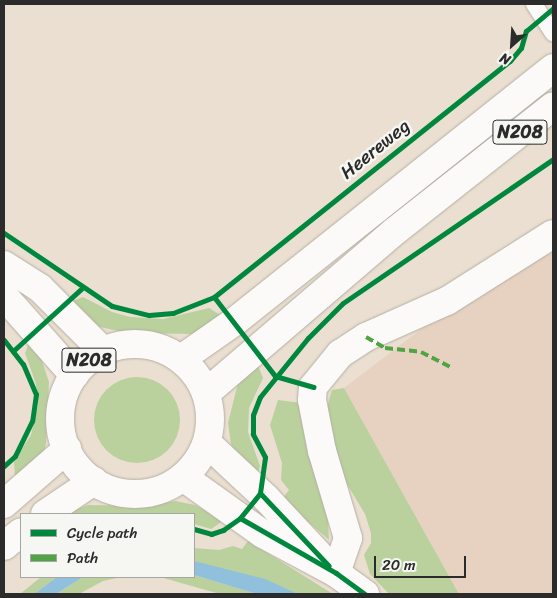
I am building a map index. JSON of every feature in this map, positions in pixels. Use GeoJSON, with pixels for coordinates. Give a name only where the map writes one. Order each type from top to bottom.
{"type":"FeatureCollection","features":[{"type":"Feature","properties":{"kind":"main road","name":"N208"},"geometry":{"type":"LineString","coordinates":[[181,359],[242,315],[553,68]]}},
{"type":"Feature","properties":{"kind":"main road","name":"N208"},"geometry":{"type":"LineString","coordinates":[[206,394],[396,231],[553,106]]}},
{"type":"Feature","properties":{"kind":"main road"},"geometry":{"type":"LineString","coordinates":[[336,573],[348,538],[322,451],[312,400],[313,387],[340,354],[366,337],[447,301],[553,234]]}},
{"type":"Feature","properties":{"kind":"main road"},"geometry":{"type":"LineString","coordinates":[[4,265],[40,288],[103,351]]}},
{"type":"Feature","properties":{"kind":"main road"},"geometry":{"type":"LineString","coordinates":[[4,296],[74,375]]}},
{"type":"Feature","properties":{"kind":"main road","name":"N208"},"geometry":{"type":"LineString","coordinates":[[119,346],[151,346],[181,359],[196,375],[206,394],[210,427],[201,456],[182,478],[154,491],[138,494],[108,488],[94,481],[67,449],[61,411],[74,375],[103,351],[119,346]]}},
{"type":"Feature","properties":{"kind":"main road"},"geometry":{"type":"LineString","coordinates":[[206,443],[266,498],[336,573]]}},
{"type":"Feature","properties":{"kind":"main road"},"geometry":{"type":"LineString","coordinates":[[4,504],[67,449]]}},
{"type":"Feature","properties":{"kind":"main road"},"geometry":{"type":"LineString","coordinates":[[182,478],[263,534],[336,573],[365,594]]}},
{"type":"Feature","properties":{"kind":"main road"},"geometry":{"type":"LineString","coordinates":[[46,513],[94,481]]}},
{"type":"Feature","properties":{"kind":"main road"},"geometry":{"type":"LineString","coordinates":[[4,546],[20,533]]}},
{"type":"Feature","properties":{"kind":"lane"},"geometry":{"type":"LineString","coordinates":[[534,4],[553,33]]}},
{"type":"Feature","properties":{"kind":"shaded area"},"geometry":{"type":"Polygon","coordinates":[[[553,228],[553,594],[459,594],[344,388],[553,228]]]}},
{"type":"Feature","properties":{"kind":"green space"},"geometry":{"type":"Polygon","coordinates":[[[83,297],[112,312],[130,317],[163,319],[209,308],[222,316],[194,334],[128,333],[95,326],[71,307],[73,301],[83,297]]]}},
{"type":"Feature","properties":{"kind":"green space"},"geometry":{"type":"Polygon","coordinates":[[[29,343],[39,352],[49,382],[46,443],[44,453],[15,478],[14,461],[31,435],[38,405],[36,384],[25,353],[29,343]]]}},
{"type":"Feature","properties":{"kind":"green space"},"geometry":{"type":"Polygon","coordinates":[[[257,363],[263,378],[249,408],[248,432],[260,466],[257,476],[240,461],[231,444],[228,423],[238,383],[257,363]]]}},
{"type":"Feature","properties":{"kind":"green space"},"geometry":{"type":"Polygon","coordinates":[[[137,377],[154,380],[168,389],[177,403],[180,420],[177,437],[168,451],[154,460],[137,463],[120,460],[106,451],[97,437],[94,420],[97,403],[106,389],[120,380],[137,377]]]}},
{"type":"Feature","properties":{"kind":"green space"},"geometry":{"type":"Polygon","coordinates":[[[344,388],[459,594],[389,594],[370,574],[364,555],[371,543],[371,533],[365,514],[347,484],[327,430],[326,410],[332,390],[344,388]]]}},
{"type":"Feature","properties":{"kind":"green space"},"geometry":{"type":"Polygon","coordinates":[[[278,400],[302,403],[327,504],[329,540],[282,499],[289,490],[281,480],[282,463],[270,425],[278,400]]]}},
{"type":"Feature","properties":{"kind":"green space"},"geometry":{"type":"Polygon","coordinates":[[[175,501],[195,505],[222,520],[211,529],[195,524],[195,513],[66,513],[88,505],[144,506],[175,501]]]}},
{"type":"Feature","properties":{"kind":"green space"},"geometry":{"type":"Polygon","coordinates":[[[248,541],[333,594],[298,594],[195,561],[195,548],[219,550],[233,546],[242,549],[248,541]]]}},
{"type":"Feature","properties":{"kind":"green space"},"geometry":{"type":"Polygon","coordinates":[[[195,575],[257,594],[220,594],[164,578],[195,578],[195,575]]]}},
{"type":"Feature","properties":{"kind":"green space"},"geometry":{"type":"Polygon","coordinates":[[[40,578],[56,578],[34,594],[20,594],[40,578]]]}},
{"type":"Feature","properties":{"kind":"green space"},"geometry":{"type":"Polygon","coordinates":[[[81,578],[117,578],[103,581],[79,594],[56,594],[81,578]]]}},
{"type":"Feature","properties":{"kind":"water"},"geometry":{"type":"Polygon","coordinates":[[[195,561],[265,579],[298,594],[257,594],[195,575],[195,561]]]}},
{"type":"Feature","properties":{"kind":"water"},"geometry":{"type":"Polygon","coordinates":[[[56,578],[81,578],[56,594],[34,594],[56,578]]]}},
{"type":"Feature","properties":{"kind":"marked path"},"geometry":{"type":"LineString","coordinates":[[366,337],[385,348],[421,352],[450,367]]}},
{"type":"Feature","properties":{"kind":"cycle path","name":"Heereweg"},"geometry":{"type":"LineString","coordinates":[[4,233],[112,306],[149,315],[173,313],[214,297],[510,61],[521,48],[526,31],[553,8]]}},
{"type":"Feature","properties":{"kind":"cycle path"},"geometry":{"type":"LineString","coordinates":[[195,529],[211,534],[223,530],[240,518],[260,493],[265,457],[253,434],[253,415],[260,397],[308,338],[343,303],[553,159]]}},
{"type":"Feature","properties":{"kind":"cycle path"},"geometry":{"type":"LineString","coordinates":[[13,351],[82,288]]}},
{"type":"Feature","properties":{"kind":"cycle path"},"geometry":{"type":"LineString","coordinates":[[214,297],[275,376],[313,387]]}},
{"type":"Feature","properties":{"kind":"cycle path"},"geometry":{"type":"LineString","coordinates":[[4,340],[23,364],[36,394],[32,421],[15,456],[4,466]]}},
{"type":"Feature","properties":{"kind":"cycle path"},"geometry":{"type":"LineString","coordinates":[[260,493],[329,566]]}},
{"type":"Feature","properties":{"kind":"cycle path"},"geometry":{"type":"LineString","coordinates":[[240,518],[336,573],[365,594]]}}]}
